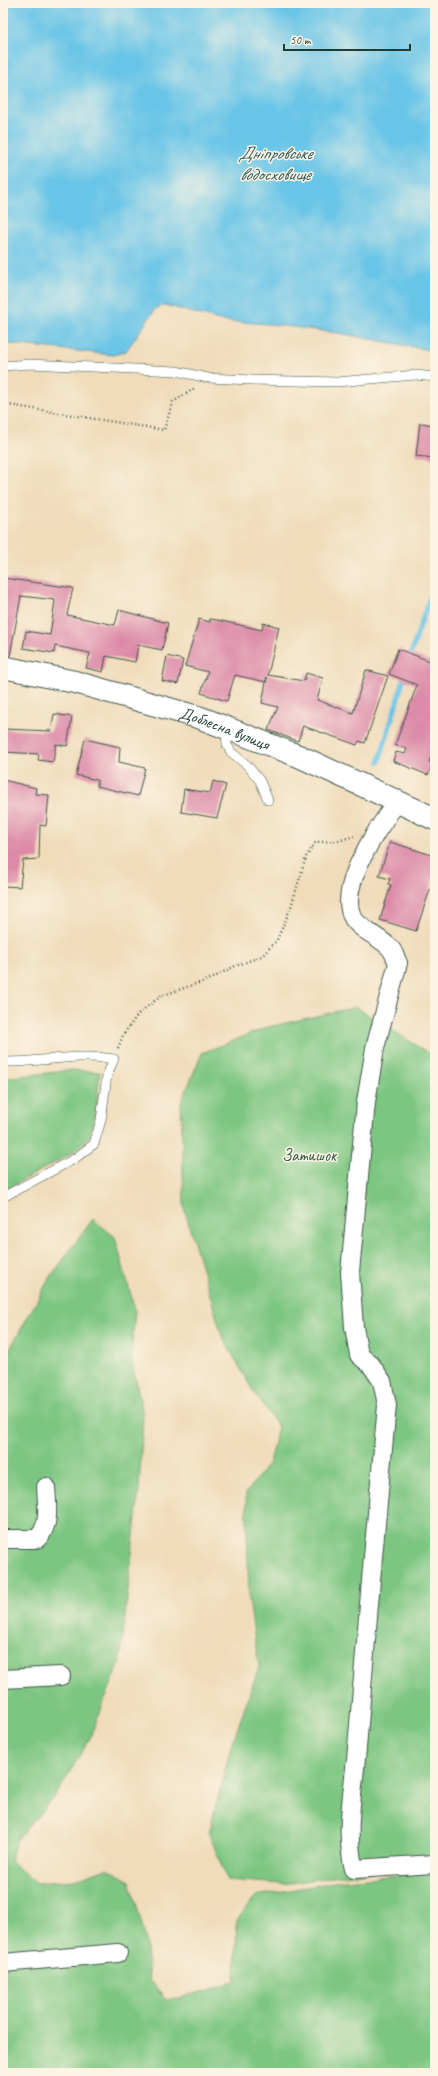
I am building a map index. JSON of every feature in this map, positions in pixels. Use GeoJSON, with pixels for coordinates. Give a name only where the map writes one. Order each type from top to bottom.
{"type":"FeatureCollection","features":[{"type":"Feature","properties":{"kind":"street","name":"Доблесна вулиця"},"geometry":{"type":"LineString","coordinates":[[3,667],[75,682],[201,718],[300,757],[435,819]]}},
{"type":"Feature","properties":{"kind":"street"},"geometry":{"type":"LineString","coordinates":[[397,802],[377,828],[352,882],[348,903],[353,919],[391,949],[398,963],[383,1011],[370,1079],[359,1171],[350,1272],[354,1327],[359,1355],[371,1365],[382,1381],[387,1405],[360,1692],[350,1829],[350,1856],[354,1869],[435,1864]]}},
{"type":"Feature","properties":{"kind":"street"},"geometry":{"type":"LineString","coordinates":[[3,1539],[37,1539],[44,1532],[47,1516],[46,1488]]}},
{"type":"Feature","properties":{"kind":"street"},"geometry":{"type":"LineString","coordinates":[[3,1679],[61,1676]]}},
{"type":"Feature","properties":{"kind":"street"},"geometry":{"type":"LineString","coordinates":[[3,1963],[118,1953]]}},
{"type":"Feature","properties":{"kind":"lane"},"geometry":{"type":"LineString","coordinates":[[3,366],[30,364],[176,371],[208,378],[337,382],[415,375],[435,377]]}},
{"type":"Feature","properties":{"kind":"lane"},"geometry":{"type":"LineString","coordinates":[[226,728],[227,745],[231,752],[248,766],[260,782],[268,800]]}},
{"type":"Feature","properties":{"kind":"lane"},"geometry":{"type":"LineString","coordinates":[[3,1058],[7,1062],[36,1062],[95,1056],[114,1059],[106,1075],[101,1120],[94,1144],[74,1159],[3,1197]]}},
{"type":"Feature","properties":{"kind":"path"},"geometry":{"type":"LineString","coordinates":[[3,404],[164,430],[173,402],[190,393],[208,378]]}},
{"type":"Feature","properties":{"kind":"path"},"geometry":{"type":"LineString","coordinates":[[114,1059],[123,1035],[139,1013],[162,996],[213,978],[233,967],[262,956],[277,940],[291,907],[306,857],[316,842],[338,842],[377,828]]}},
{"type":"Feature","properties":{"kind":"green space","name":"Затишок"},"geometry":{"type":"Polygon","coordinates":[[[356,1007],[433,1056],[435,1060],[435,1862],[283,1884],[227,1880],[209,1833],[231,1747],[259,1667],[249,1600],[246,1493],[269,1463],[278,1426],[253,1391],[222,1336],[184,1208],[181,1103],[202,1053],[268,1027],[356,1007]]]}},
{"type":"Feature","properties":{"kind":"green space"},"geometry":{"type":"Polygon","coordinates":[[[72,1070],[100,1072],[96,1109],[89,1137],[72,1153],[3,1191],[3,1078],[72,1070]]]}},
{"type":"Feature","properties":{"kind":"green space"},"geometry":{"type":"Polygon","coordinates":[[[93,1219],[115,1237],[135,1310],[131,1356],[143,1415],[139,1490],[120,1662],[89,1740],[58,1792],[16,1841],[10,1861],[36,1883],[74,1880],[106,1868],[130,1881],[145,1936],[149,1980],[166,2000],[206,1991],[235,1981],[237,1920],[256,1896],[345,1880],[435,1872],[435,2073],[3,2073],[3,1355],[11,1347],[49,1279],[93,1219]]]}},
{"type":"Feature","properties":{"kind":"water","name":"Дніпровське водосховище"},"geometry":{"type":"Polygon","coordinates":[[[3,3],[435,3],[435,351],[338,333],[270,324],[223,321],[165,305],[156,308],[126,351],[114,355],[3,343],[3,3]]]}},
{"type":"Feature","properties":{"kind":"building"},"geometry":{"type":"Polygon","coordinates":[[[420,423],[435,425],[435,458],[416,456],[420,423]]]}},
{"type":"Feature","properties":{"kind":"building"},"geometry":{"type":"Polygon","coordinates":[[[3,578],[73,588],[67,615],[115,625],[119,610],[168,623],[162,650],[138,645],[135,662],[106,656],[103,672],[86,668],[90,653],[55,646],[54,653],[23,648],[26,631],[50,635],[55,600],[21,596],[10,656],[3,655],[3,578]]]}},
{"type":"Feature","properties":{"kind":"building"},"geometry":{"type":"Polygon","coordinates":[[[199,619],[210,622],[210,619],[217,620],[262,630],[263,623],[279,627],[268,675],[304,681],[306,673],[323,678],[317,700],[353,713],[366,670],[388,676],[365,743],[359,741],[357,745],[303,726],[298,741],[268,730],[278,707],[262,703],[267,677],[266,682],[235,675],[227,701],[201,693],[208,672],[185,666],[199,619]]]}},
{"type":"Feature","properties":{"kind":"building"},"geometry":{"type":"Polygon","coordinates":[[[398,649],[435,663],[435,747],[429,762],[433,763],[428,775],[393,761],[396,752],[405,754],[407,749],[395,745],[417,685],[389,674],[398,649]]]}},
{"type":"Feature","properties":{"kind":"building"},"geometry":{"type":"Polygon","coordinates":[[[167,656],[183,660],[178,684],[162,681],[167,656]]]}},
{"type":"Feature","properties":{"kind":"building"},"geometry":{"type":"Polygon","coordinates":[[[54,714],[72,717],[67,746],[56,744],[53,762],[38,760],[39,754],[3,752],[3,729],[51,731],[54,714]]]}},
{"type":"Feature","properties":{"kind":"building"},"geometry":{"type":"Polygon","coordinates":[[[85,739],[120,747],[119,762],[145,768],[138,796],[97,786],[97,780],[76,775],[85,739]]]}},
{"type":"Feature","properties":{"kind":"building"},"geometry":{"type":"Polygon","coordinates":[[[3,780],[36,788],[35,794],[49,795],[46,826],[40,825],[39,859],[23,860],[20,887],[4,886],[8,849],[3,849],[3,780]]]}},
{"type":"Feature","properties":{"kind":"building"},"geometry":{"type":"Polygon","coordinates":[[[213,781],[226,785],[217,818],[181,812],[184,789],[210,793],[213,781]]]}},
{"type":"Feature","properties":{"kind":"building"},"geometry":{"type":"Polygon","coordinates":[[[390,842],[435,856],[435,875],[416,931],[380,920],[391,885],[388,884],[390,879],[379,876],[390,842]]]}},
{"type":"Feature","properties":{"kind":"waterway"},"geometry":{"type":"LineString","coordinates":[[409,659],[435,582]]}},
{"type":"Feature","properties":{"kind":"waterway"},"geometry":{"type":"LineString","coordinates":[[379,762],[405,675]]}}]}
